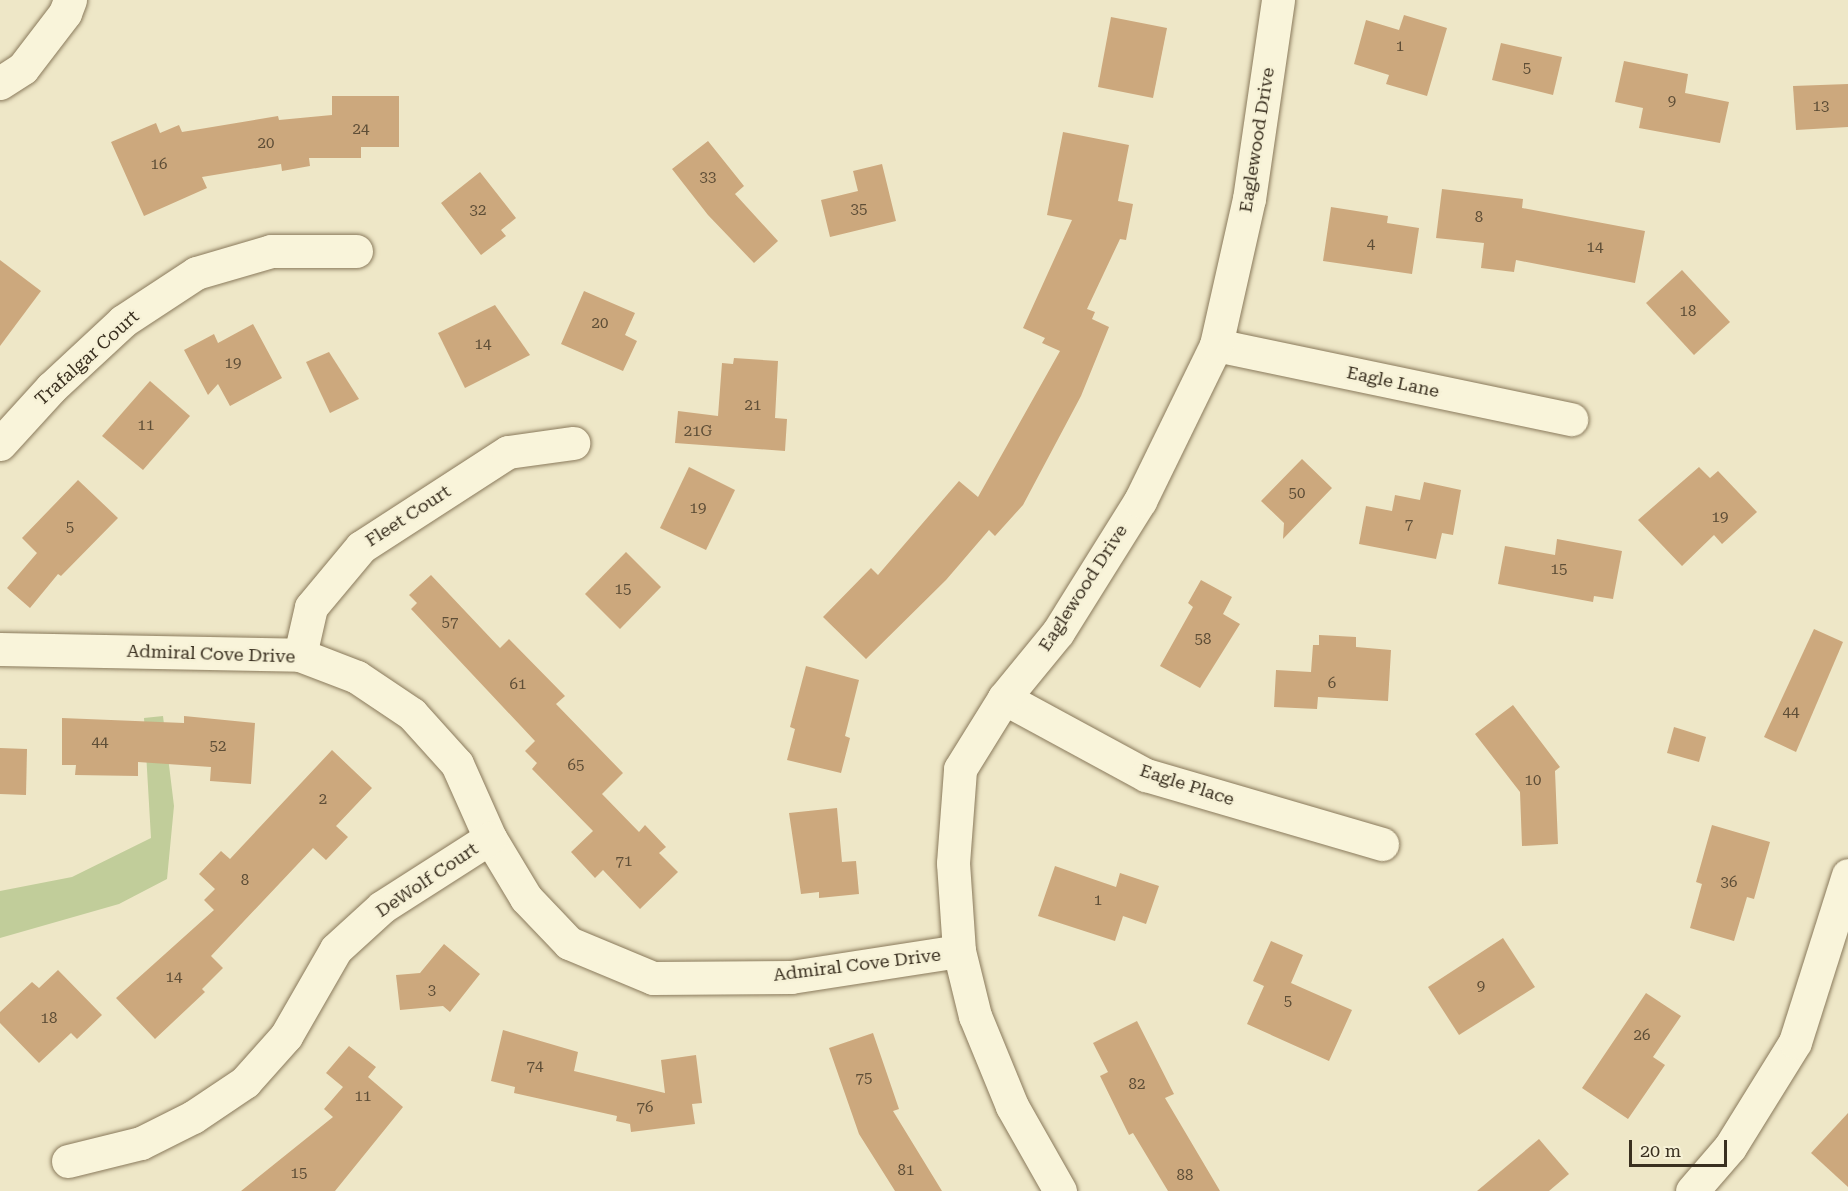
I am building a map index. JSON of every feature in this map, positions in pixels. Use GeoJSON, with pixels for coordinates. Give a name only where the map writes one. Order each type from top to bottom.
{"type":"FeatureCollection","features":[{"type":"Feature","properties":{"kind":"street"},"geometry":{"type":"LineString","coordinates":[[0,83],[23,68],[65,13],[70,0]]}},
{"type":"Feature","properties":{"kind":"street","name":"Eaglewood Drive"},"geometry":{"type":"LineString","coordinates":[[1060,1191],[1012,1106],[975,1016],[959,951],[953,863],[960,769],[1004,698],[1058,632],[1140,501],[1216,345],[1249,199],[1278,0]]}},
{"type":"Feature","properties":{"kind":"street","name":"Trafalgar Court"},"geometry":{"type":"LineString","coordinates":[[0,444],[51,388],[123,321],[196,273],[271,251],[356,251]]}},
{"type":"Feature","properties":{"kind":"street","name":"Eagle Lane"},"geometry":{"type":"LineString","coordinates":[[1216,345],[1571,419]]}},
{"type":"Feature","properties":{"kind":"street","name":"Fleet Court"},"geometry":{"type":"LineString","coordinates":[[300,656],[311,607],[361,546],[508,452],[573,443]]}},
{"type":"Feature","properties":{"kind":"street","name":"Admiral Cove Drive"},"geometry":{"type":"LineString","coordinates":[[0,649],[300,656],[357,677],[412,714],[457,764],[490,838],[526,898],[569,943],[653,978],[791,977],[959,951]]}},
{"type":"Feature","properties":{"kind":"street","name":"Eagle Place"},"geometry":{"type":"LineString","coordinates":[[1004,698],[1146,775],[1382,844]]}},
{"type":"Feature","properties":{"kind":"street","name":"DeWolf Court"},"geometry":{"type":"LineString","coordinates":[[68,1161],[141,1143],[193,1117],[245,1082],[286,1036],[336,949],[382,907],[490,838]]}},
{"type":"Feature","properties":{"kind":"street"},"geometry":{"type":"LineString","coordinates":[[1692,1191],[1730,1147],[1795,1042],[1848,875]]}},
{"type":"Feature","properties":{"kind":"green space"},"geometry":{"type":"Polygon","coordinates":[[[163,716],[174,806],[167,879],[119,904],[0,938],[0,891],[72,877],[151,838],[144,718],[163,716]]]}},
{"type":"Feature","properties":{"kind":"building"},"geometry":{"type":"Polygon","coordinates":[[[1404,15],[1447,28],[1427,96],[1386,84],[1389,75],[1354,64],[1366,20],[1399,30],[1404,15]]]}},
{"type":"Feature","properties":{"kind":"building"},"geometry":{"type":"Polygon","coordinates":[[[1111,17],[1167,28],[1153,98],[1098,87],[1111,17]]]}},
{"type":"Feature","properties":{"kind":"building"},"geometry":{"type":"Polygon","coordinates":[[[1501,43],[1562,57],[1553,95],[1492,80],[1501,43]]]}},
{"type":"Feature","properties":{"kind":"building"},"geometry":{"type":"Polygon","coordinates":[[[1624,61],[1688,74],[1685,93],[1729,102],[1720,143],[1639,128],[1643,108],[1615,102],[1624,61]]]}},
{"type":"Feature","properties":{"kind":"building"},"geometry":{"type":"Polygon","coordinates":[[[1848,84],[1848,127],[1796,130],[1793,86],[1848,84]]]}},
{"type":"Feature","properties":{"kind":"building"},"geometry":{"type":"Polygon","coordinates":[[[332,96],[399,96],[399,147],[361,147],[361,158],[309,158],[310,166],[282,171],[281,164],[202,177],[207,188],[144,216],[111,142],[156,123],[160,133],[179,125],[182,132],[278,116],[279,120],[332,115],[332,96]]]}},
{"type":"Feature","properties":{"kind":"building"},"geometry":{"type":"Polygon","coordinates":[[[1063,132],[1129,145],[1118,201],[1133,204],[1126,240],[1120,239],[1087,309],[1095,312],[1092,319],[1109,327],[1081,396],[1023,505],[995,536],[989,530],[946,580],[866,659],[823,617],[871,568],[878,575],[959,481],[978,497],[1060,351],[1042,343],[1045,338],[1023,328],[1072,220],[1047,215],[1063,132]]]}},
{"type":"Feature","properties":{"kind":"building"},"geometry":{"type":"Polygon","coordinates":[[[708,141],[744,186],[735,194],[778,241],[754,263],[708,215],[672,169],[708,141]]]}},
{"type":"Feature","properties":{"kind":"building"},"geometry":{"type":"Polygon","coordinates":[[[882,164],[896,221],[830,237],[821,200],[858,191],[853,171],[882,164]]]}},
{"type":"Feature","properties":{"kind":"building"},"geometry":{"type":"Polygon","coordinates":[[[480,172],[516,218],[501,230],[506,236],[481,255],[441,203],[480,172]]]}},
{"type":"Feature","properties":{"kind":"building"},"geometry":{"type":"Polygon","coordinates":[[[1442,189],[1523,199],[1522,208],[1645,231],[1635,283],[1516,260],[1514,272],[1481,268],[1484,243],[1436,238],[1442,189]]]}},
{"type":"Feature","properties":{"kind":"building"},"geometry":{"type":"Polygon","coordinates":[[[1331,207],[1388,216],[1387,223],[1419,228],[1412,274],[1323,261],[1331,207]]]}},
{"type":"Feature","properties":{"kind":"building"},"geometry":{"type":"Polygon","coordinates":[[[0,260],[41,291],[0,346],[0,260]]]}},
{"type":"Feature","properties":{"kind":"building"},"geometry":{"type":"Polygon","coordinates":[[[1682,270],[1730,322],[1694,355],[1646,303],[1682,270]]]}},
{"type":"Feature","properties":{"kind":"building"},"geometry":{"type":"Polygon","coordinates":[[[584,291],[635,313],[625,335],[637,341],[623,371],[561,344],[584,291]]]}},
{"type":"Feature","properties":{"kind":"building"},"geometry":{"type":"Polygon","coordinates":[[[495,305],[530,355],[465,388],[438,333],[495,305]]]}},
{"type":"Feature","properties":{"kind":"building"},"geometry":{"type":"Polygon","coordinates":[[[253,324],[282,378],[230,406],[218,384],[208,395],[184,350],[214,334],[218,343],[253,324]]]}},
{"type":"Feature","properties":{"kind":"building"},"geometry":{"type":"Polygon","coordinates":[[[329,352],[359,399],[330,413],[306,362],[329,352]]]}},
{"type":"Feature","properties":{"kind":"building"},"geometry":{"type":"Polygon","coordinates":[[[734,358],[778,361],[775,418],[787,419],[785,451],[675,443],[678,411],[718,416],[722,363],[733,364],[734,358]]]}},
{"type":"Feature","properties":{"kind":"building"},"geometry":{"type":"Polygon","coordinates":[[[150,381],[190,416],[143,470],[102,436],[150,381]]]}},
{"type":"Feature","properties":{"kind":"building"},"geometry":{"type":"Polygon","coordinates":[[[1302,459],[1332,488],[1283,539],[1284,523],[1261,501],[1302,459]]]}},
{"type":"Feature","properties":{"kind":"building"},"geometry":{"type":"Polygon","coordinates":[[[689,467],[735,490],[706,550],[660,528],[689,467]]]}},
{"type":"Feature","properties":{"kind":"building"},"geometry":{"type":"Polygon","coordinates":[[[1699,467],[1710,478],[1718,471],[1757,512],[1722,544],[1714,535],[1682,566],[1638,520],[1699,467]]]}},
{"type":"Feature","properties":{"kind":"building"},"geometry":{"type":"Polygon","coordinates":[[[78,480],[118,518],[61,576],[58,574],[30,608],[7,588],[37,553],[22,538],[78,480]]]}},
{"type":"Feature","properties":{"kind":"building"},"geometry":{"type":"Polygon","coordinates":[[[1424,482],[1461,490],[1453,535],[1442,533],[1436,559],[1359,544],[1366,506],[1392,511],[1395,495],[1420,500],[1424,482]]]}},
{"type":"Feature","properties":{"kind":"building"},"geometry":{"type":"Polygon","coordinates":[[[1557,539],[1622,551],[1613,599],[1594,596],[1593,602],[1498,584],[1505,546],[1555,555],[1557,539]]]}},
{"type":"Feature","properties":{"kind":"building"},"geometry":{"type":"Polygon","coordinates":[[[626,552],[661,587],[620,629],[585,594],[626,552]]]}},
{"type":"Feature","properties":{"kind":"building"},"geometry":{"type":"Polygon","coordinates":[[[431,575],[500,648],[509,639],[565,696],[556,704],[623,773],[602,794],[639,832],[645,825],[666,847],[659,853],[678,872],[640,909],[603,870],[595,878],[571,852],[593,831],[532,769],[537,763],[525,751],[535,741],[411,609],[417,603],[409,595],[431,575]]]}},
{"type":"Feature","properties":{"kind":"building"},"geometry":{"type":"Polygon","coordinates":[[[1201,580],[1232,597],[1223,614],[1240,624],[1200,688],[1160,666],[1193,607],[1188,603],[1201,580]]]}},
{"type":"Feature","properties":{"kind":"building"},"geometry":{"type":"Polygon","coordinates":[[[1814,629],[1843,642],[1796,752],[1764,737],[1814,629]]]}},
{"type":"Feature","properties":{"kind":"building"},"geometry":{"type":"Polygon","coordinates":[[[1319,635],[1356,637],[1356,647],[1391,650],[1388,701],[1318,697],[1317,709],[1274,707],[1276,670],[1311,672],[1313,645],[1319,645],[1319,635]]]}},
{"type":"Feature","properties":{"kind":"building"},"geometry":{"type":"Polygon","coordinates":[[[806,666],[859,680],[845,736],[850,738],[841,773],[787,760],[795,729],[790,727],[806,666]]]}},
{"type":"Feature","properties":{"kind":"building"},"geometry":{"type":"Polygon","coordinates":[[[1513,705],[1560,767],[1555,771],[1558,844],[1522,846],[1520,792],[1475,734],[1513,705]]]}},
{"type":"Feature","properties":{"kind":"building"},"geometry":{"type":"Polygon","coordinates":[[[184,716],[255,723],[251,784],[210,781],[211,767],[138,762],[138,776],[75,775],[76,765],[62,765],[62,718],[184,723],[184,716]]]}},
{"type":"Feature","properties":{"kind":"building"},"geometry":{"type":"Polygon","coordinates":[[[1674,727],[1706,737],[1699,762],[1667,753],[1674,727]]]}},
{"type":"Feature","properties":{"kind":"building"},"geometry":{"type":"Polygon","coordinates":[[[0,748],[27,749],[26,795],[0,794],[0,748]]]}},
{"type":"Feature","properties":{"kind":"building"},"geometry":{"type":"Polygon","coordinates":[[[332,750],[372,788],[336,826],[348,837],[326,860],[313,848],[211,956],[223,968],[202,989],[205,992],[155,1039],[116,998],[214,910],[204,900],[215,889],[199,874],[221,851],[230,859],[332,750]]]}},
{"type":"Feature","properties":{"kind":"building"},"geometry":{"type":"Polygon","coordinates":[[[837,808],[842,862],[856,861],[859,894],[819,898],[819,892],[801,894],[789,813],[837,808]]]}},
{"type":"Feature","properties":{"kind":"building"},"geometry":{"type":"Polygon","coordinates":[[[1712,825],[1770,842],[1754,899],[1747,897],[1734,941],[1690,928],[1702,884],[1696,882],[1712,825]]]}},
{"type":"Feature","properties":{"kind":"building"},"geometry":{"type":"Polygon","coordinates":[[[1055,866],[1116,887],[1120,873],[1159,886],[1146,924],[1123,916],[1115,941],[1038,916],[1055,866]]]}},
{"type":"Feature","properties":{"kind":"building"},"geometry":{"type":"Polygon","coordinates":[[[1503,938],[1535,987],[1459,1035],[1428,987],[1503,938]]]}},
{"type":"Feature","properties":{"kind":"building"},"geometry":{"type":"Polygon","coordinates":[[[1271,941],[1303,955],[1291,983],[1352,1010],[1329,1061],[1247,1024],[1264,986],[1253,981],[1271,941]]]}},
{"type":"Feature","properties":{"kind":"building"},"geometry":{"type":"Polygon","coordinates":[[[444,944],[480,974],[450,1012],[443,1006],[400,1010],[396,975],[420,973],[444,944]]]}},
{"type":"Feature","properties":{"kind":"building"},"geometry":{"type":"Polygon","coordinates":[[[58,970],[102,1015],[77,1039],[71,1033],[39,1063],[0,1023],[0,1012],[32,982],[39,988],[58,970]]]}},
{"type":"Feature","properties":{"kind":"building"},"geometry":{"type":"Polygon","coordinates":[[[1646,993],[1681,1016],[1653,1057],[1665,1065],[1628,1119],[1582,1088],[1646,993]]]}},
{"type":"Feature","properties":{"kind":"building"},"geometry":{"type":"Polygon","coordinates":[[[1137,1021],[1174,1094],[1165,1098],[1220,1191],[1168,1191],[1133,1133],[1129,1135],[1100,1076],[1108,1072],[1093,1043],[1137,1021]]]}},
{"type":"Feature","properties":{"kind":"building"},"geometry":{"type":"Polygon","coordinates":[[[503,1030],[578,1052],[574,1071],[665,1093],[661,1060],[696,1055],[702,1103],[692,1104],[695,1124],[631,1132],[630,1124],[616,1121],[617,1116],[514,1093],[515,1087],[491,1081],[503,1030]]]}},
{"type":"Feature","properties":{"kind":"building"},"geometry":{"type":"Polygon","coordinates":[[[873,1033],[899,1109],[893,1111],[942,1191],[895,1191],[859,1134],[829,1048],[873,1033]]]}},
{"type":"Feature","properties":{"kind":"building"},"geometry":{"type":"Polygon","coordinates":[[[349,1046],[376,1067],[368,1077],[403,1107],[335,1191],[241,1191],[333,1117],[324,1109],[343,1087],[326,1073],[349,1046]]]}},
{"type":"Feature","properties":{"kind":"building"},"geometry":{"type":"Polygon","coordinates":[[[1848,1113],[1848,1187],[1811,1153],[1848,1113]]]}},
{"type":"Feature","properties":{"kind":"building"},"geometry":{"type":"Polygon","coordinates":[[[1539,1139],[1569,1174],[1549,1191],[1477,1191],[1539,1139]]]}}]}
